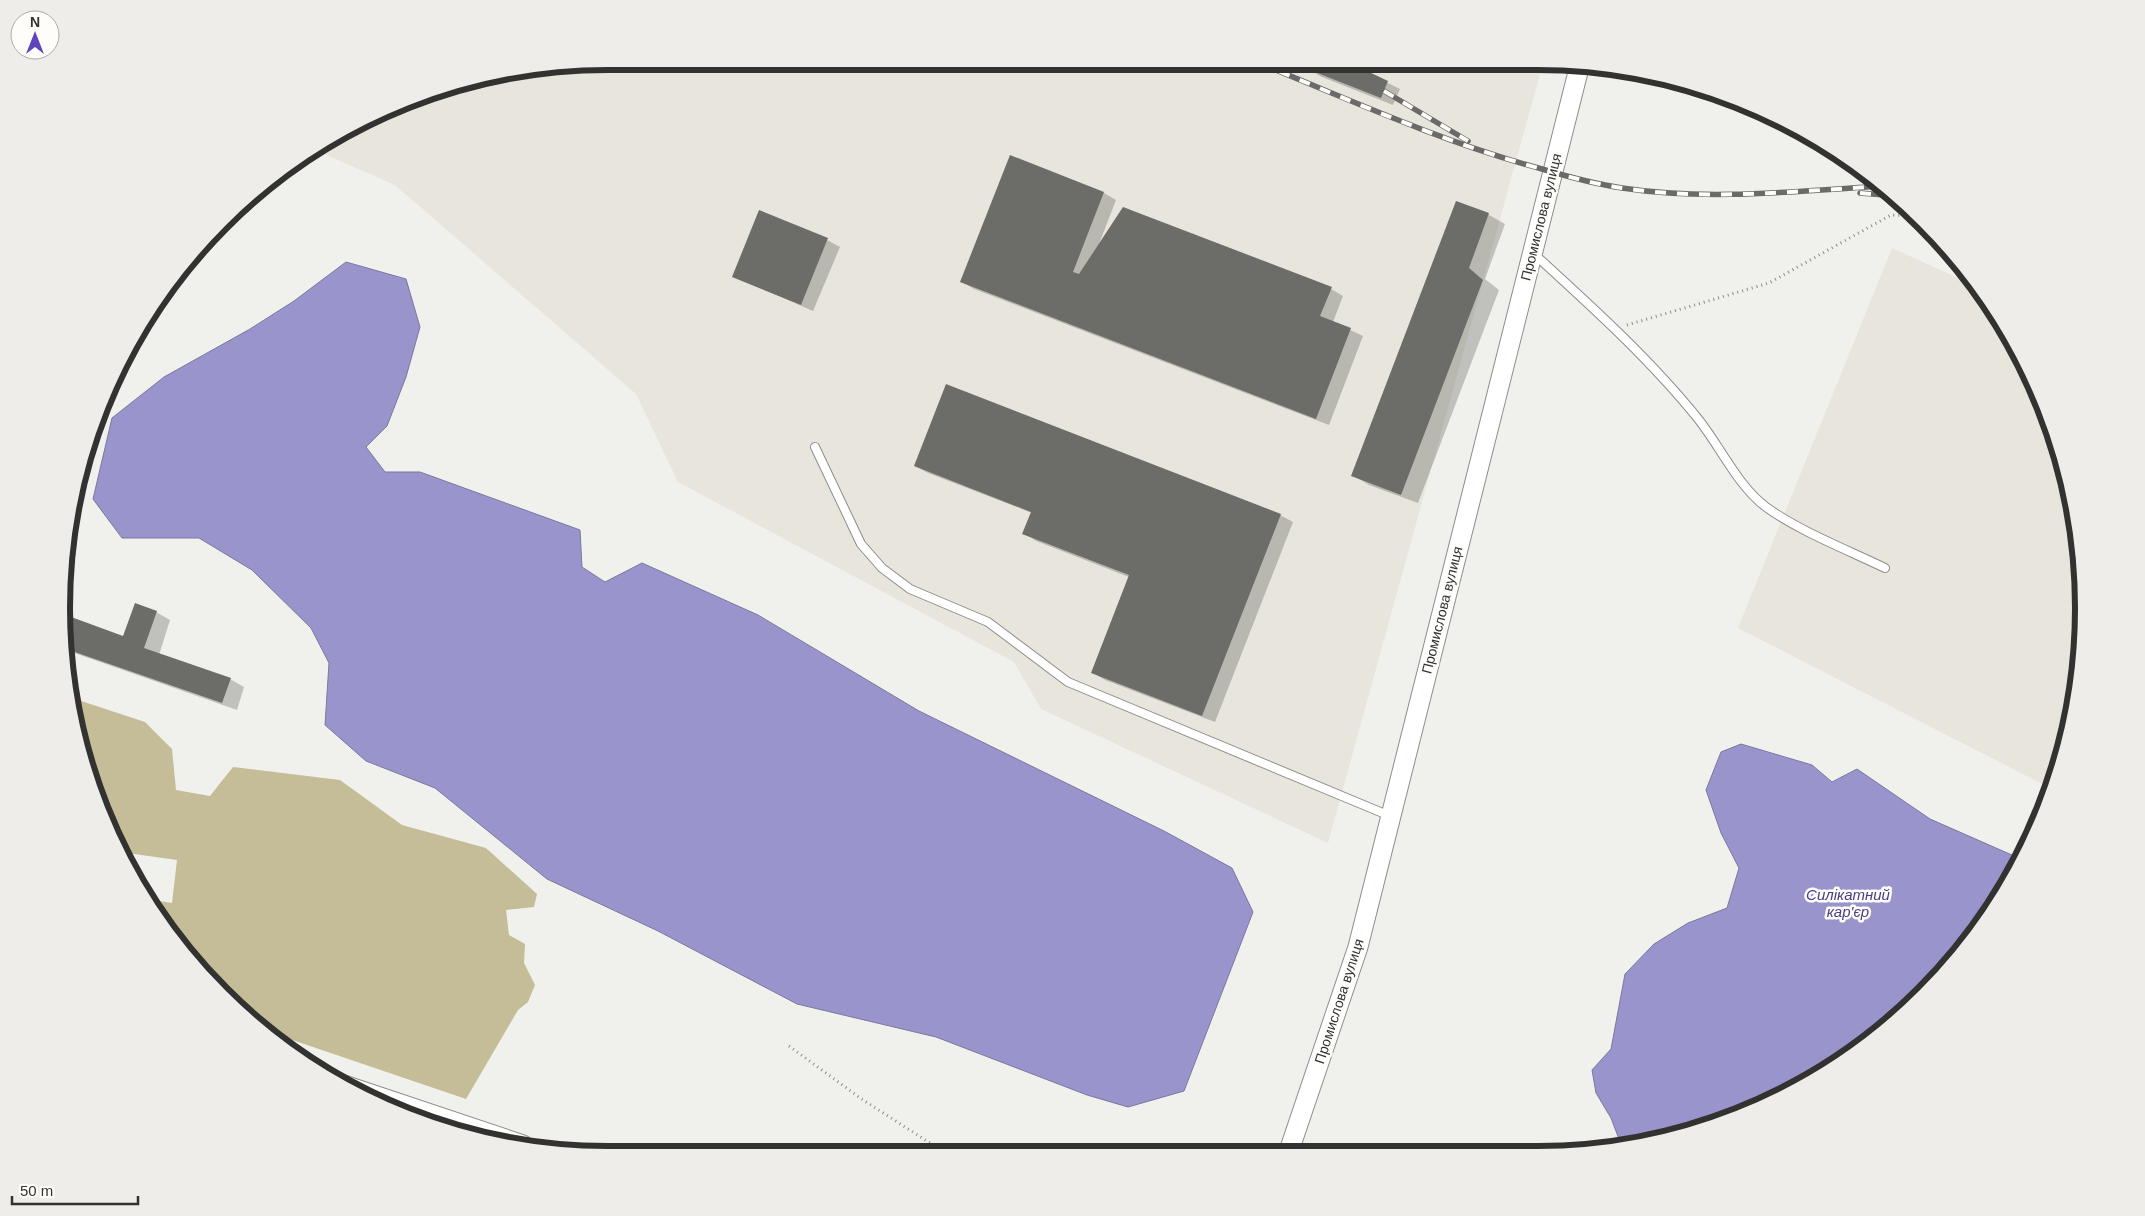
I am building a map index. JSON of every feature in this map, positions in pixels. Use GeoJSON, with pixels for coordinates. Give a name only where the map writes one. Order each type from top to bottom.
{"type":"FeatureCollection","features":[{"type":"Feature","properties":{"kind":"street","name":"Промислова вулиця"},"geometry":{"type":"LineString","coordinates":[[1291,1146],[1358,947],[1578,72]]}},
{"type":"Feature","properties":{"kind":"street"},"geometry":{"type":"LineString","coordinates":[[397,1103],[480,1131]]}},
{"type":"Feature","properties":{"kind":"lane"},"geometry":{"type":"LineString","coordinates":[[1532,252],[1616,328],[1699,420],[1743,482],[1765,507],[1885,568]]}},
{"type":"Feature","properties":{"kind":"lane"},"geometry":{"type":"LineString","coordinates":[[815,447],[861,544],[882,568],[910,589],[988,622],[1068,682],[1390,817]]}},
{"type":"Feature","properties":{"kind":"path"},"geometry":{"type":"LineString","coordinates":[[1616,328],[1769,283],[1891,216],[1904,216]]}},
{"type":"Feature","properties":{"kind":"path"},"geometry":{"type":"LineString","coordinates":[[789,1046],[863,1100],[935,1146]]}},
{"type":"Feature","properties":{"kind":"shaded area"},"geometry":{"type":"Polygon","coordinates":[[[1541,70],[1328,843],[1041,709],[1014,662],[678,482],[636,394],[395,185],[322,153],[370,125],[435,99],[503,80],[573,71],[1541,70]]]}},
{"type":"Feature","properties":{"kind":"shaded area"},"geometry":{"type":"Polygon","coordinates":[[[1892,248],[1965,281],[2003,339],[2020,370],[2046,435],[2065,503],[2074,573],[2074,643],[2065,713],[2057,747],[2044,785],[1738,628],[1892,248]]]}},
{"type":"Feature","properties":{"kind":"shaded area"},"geometry":{"type":"Polygon","coordinates":[[[78,700],[145,722],[172,749],[176,790],[210,796],[233,767],[340,780],[402,825],[486,848],[537,894],[534,907],[506,910],[509,935],[525,944],[524,963],[535,985],[528,1002],[518,1010],[466,1099],[282,1037],[253,1012],[204,963],[181,936],[157,901],[172,903],[177,860],[129,853],[111,814],[99,781],[88,747],[78,700]]]}},
{"type":"Feature","properties":{"kind":"water"},"geometry":{"type":"Polygon","coordinates":[[[346,262],[406,279],[420,327],[406,377],[387,426],[366,447],[385,472],[420,472],[580,530],[582,567],[605,582],[642,563],[758,615],[919,711],[1164,831],[1232,868],[1253,912],[1184,1091],[1128,1107],[1087,1095],[936,1037],[797,1004],[658,931],[547,879],[435,788],[366,761],[325,725],[329,663],[311,628],[252,570],[199,538],[122,538],[93,499],[112,418],[164,377],[250,329],[294,301],[346,262]]]}},
{"type":"Feature","properties":{"kind":"water","name":"Силікатний кар'єр"},"geometry":{"type":"Polygon","coordinates":[[[1741,744],[1812,765],[1832,782],[1857,769],[1930,819],[2014,856],[1964,936],[1917,988],[1865,1035],[1806,1074],[1775,1091],[1743,1105],[1676,1128],[1619,1139],[1611,1118],[1596,1093],[1592,1070],[1611,1049],[1625,974],[1654,944],[1688,923],[1727,908],[1739,868],[1721,833],[1706,790],[1721,752],[1741,744]]]}},
{"type":"Feature","properties":{"kind":"building"},"geometry":{"type":"Polygon","coordinates":[[[1310,70],[1365,70],[1388,81],[1381,98],[1310,70]]]}},
{"type":"Feature","properties":{"kind":"building"},"geometry":{"type":"Polygon","coordinates":[[[1010,155],[1104,192],[1073,272],[1079,274],[1123,207],[1332,287],[1320,316],[1351,328],[1316,419],[960,282],[1010,155]]]}},
{"type":"Feature","properties":{"kind":"building"},"geometry":{"type":"Polygon","coordinates":[[[1456,201],[1489,213],[1469,268],[1483,280],[1401,495],[1351,476],[1456,201]]]}},
{"type":"Feature","properties":{"kind":"building"},"geometry":{"type":"Polygon","coordinates":[[[759,210],[828,238],[801,305],[732,277],[759,210]]]}},
{"type":"Feature","properties":{"kind":"building"},"geometry":{"type":"Polygon","coordinates":[[[946,384],[1281,514],[1202,716],[1091,673],[1129,575],[1022,534],[1031,512],[914,466],[946,384]]]}},
{"type":"Feature","properties":{"kind":"building"},"geometry":{"type":"Polygon","coordinates":[[[135,603],[157,611],[144,648],[231,678],[222,703],[72,651],[70,617],[123,636],[135,603]]]}},
{"type":"Feature","properties":{"kind":"railway"},"geometry":{"type":"LineString","coordinates":[[1276,70],[1470,147],[1552,172],[1622,188],[1687,194],[1752,194],[1872,187]]}},
{"type":"Feature","properties":{"kind":"railway"},"geometry":{"type":"LineString","coordinates":[[1384,91],[1468,141]]}},
{"type":"Feature","properties":{"kind":"railway"},"geometry":{"type":"LineString","coordinates":[[1860,193],[1881,195]]}}]}
